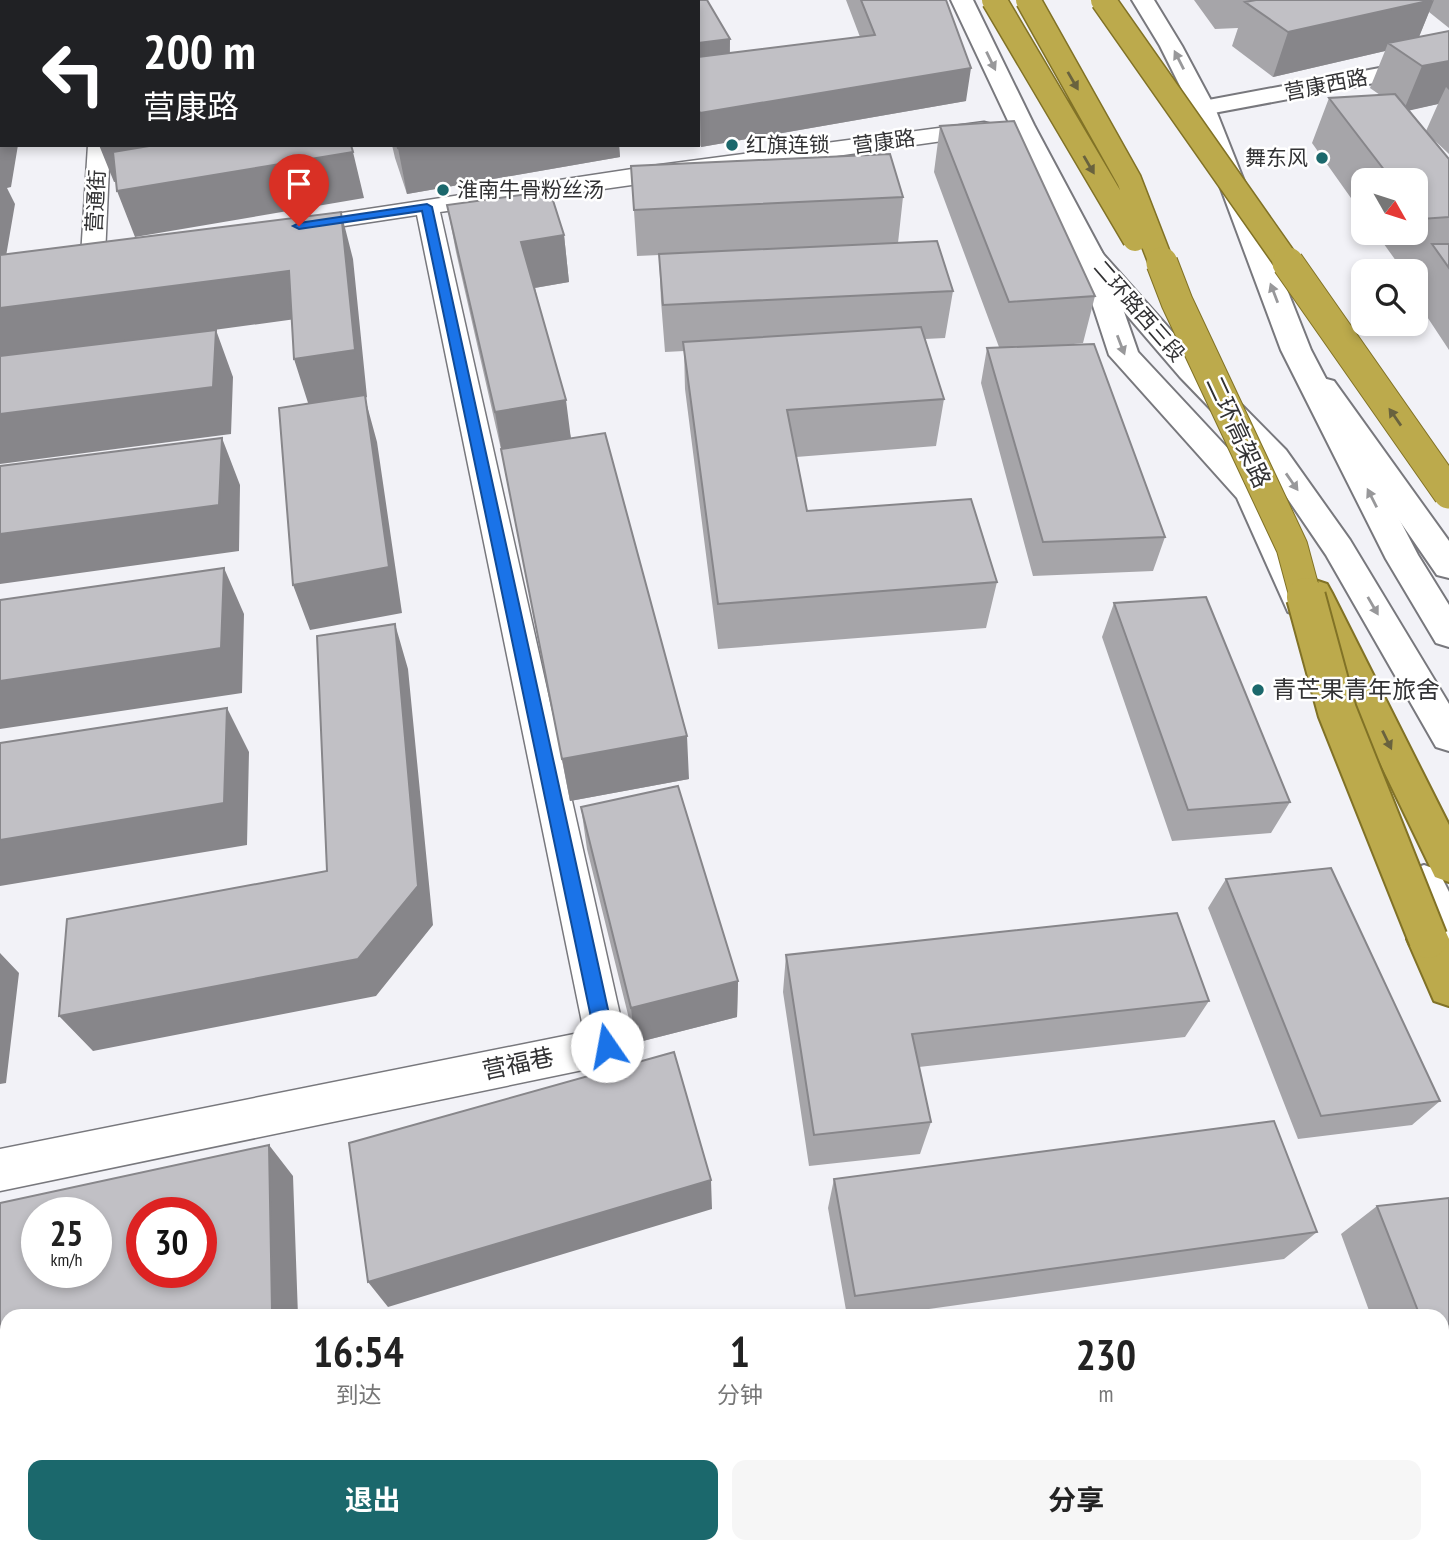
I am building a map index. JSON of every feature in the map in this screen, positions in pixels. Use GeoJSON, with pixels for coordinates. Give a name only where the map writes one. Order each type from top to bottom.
{"type":"FeatureCollection","features":[{"type":"Feature","properties":{"kind":"highway"},"geometry":{"type":"LineString","coordinates":[[994,0],[1117,213],[1177,302]]}},
{"type":"Feature","properties":{"kind":"highway","name":"二环高架路"},"geometry":{"type":"LineString","coordinates":[[1028,0],[1129,180],[1177,302],[1292,547],[1449,865]]}},
{"type":"Feature","properties":{"kind":"highway"},"geometry":{"type":"LineString","coordinates":[[1103,0],[1449,493]]}},
{"type":"Feature","properties":{"kind":"highway"},"geometry":{"type":"LineString","coordinates":[[1292,547],[1337,710],[1449,987]]}},
{"type":"Feature","properties":{"kind":"main road","name":"二环路西三段"},"geometry":{"type":"LineString","coordinates":[[962,0],[1022,125],[1091,257],[1189,370],[1275,457],[1338,548],[1449,736]]}},
{"type":"Feature","properties":{"kind":"main road"},"geometry":{"type":"LineString","coordinates":[[1143,0],[1171,46],[1203,108],[1296,350],[1403,559],[1449,634]]}},
{"type":"Feature","properties":{"kind":"main road","name":"营康西路"},"geometry":{"type":"LineString","coordinates":[[1203,108],[1449,62]]}},
{"type":"Feature","properties":{"kind":"main road"},"geometry":{"type":"LineString","coordinates":[[1091,257],[1124,355],[1251,493],[1449,939]]}},
{"type":"Feature","properties":{"kind":"main road"},"geometry":{"type":"LineString","coordinates":[[1296,350],[1449,566]]}},
{"type":"Feature","properties":{"kind":"street","name":"营康路"},"geometry":{"type":"LineString","coordinates":[[280,229],[427,207],[649,164],[1022,125]]}},
{"type":"Feature","properties":{"kind":"street","name":"营通街"},"geometry":{"type":"LineString","coordinates":[[93,256],[100,147]]}},
{"type":"Feature","properties":{"kind":"street","name":"营福巷"},"geometry":{"type":"LineString","coordinates":[[0,1170],[607,1046],[427,207]]}},
{"type":"Feature","properties":{"kind":"street"},"geometry":{"type":"LineString","coordinates":[[66,262],[120,252]]}},
{"type":"Feature","properties":{"kind":"building"},"geometry":{"type":"Polygon","coordinates":[[[700,0],[707,0],[730,39],[700,43],[700,0]]]}},
{"type":"Feature","properties":{"kind":"building"},"geometry":{"type":"Polygon","coordinates":[[[861,0],[946,0],[971,68],[700,113],[700,57],[875,35],[861,0]]]}},
{"type":"Feature","properties":{"kind":"building"},"geometry":{"type":"Polygon","coordinates":[[[1432,0],[1288,32],[1245,2],[1432,0]]]}},
{"type":"Feature","properties":{"kind":"building"},"geometry":{"type":"Polygon","coordinates":[[[1449,31],[1449,61],[1422,66],[1388,43],[1449,31]]]}},
{"type":"Feature","properties":{"kind":"building"},"geometry":{"type":"Polygon","coordinates":[[[1395,94],[1449,159],[1449,217],[1428,218],[1428,168],[1383,168],[1329,98],[1395,94]]]}},
{"type":"Feature","properties":{"kind":"building"},"geometry":{"type":"Polygon","coordinates":[[[1014,121],[1095,296],[1009,302],[940,126],[1014,121]]]}},
{"type":"Feature","properties":{"kind":"building"},"geometry":{"type":"Polygon","coordinates":[[[143,147],[352,147],[353,152],[117,191],[113,152],[143,147]]]}},
{"type":"Feature","properties":{"kind":"building"},"geometry":{"type":"Polygon","coordinates":[[[890,154],[903,197],[634,210],[631,166],[890,154]]]}},
{"type":"Feature","properties":{"kind":"building"},"geometry":{"type":"Polygon","coordinates":[[[550,191],[564,235],[521,242],[566,400],[495,412],[447,205],[550,191]]]}},
{"type":"Feature","properties":{"kind":"building"},"geometry":{"type":"Polygon","coordinates":[[[341,212],[355,350],[294,359],[289,271],[0,308],[0,255],[341,212]]]}},
{"type":"Feature","properties":{"kind":"building"},"geometry":{"type":"Polygon","coordinates":[[[937,241],[953,291],[663,305],[659,254],[937,241]]]}},
{"type":"Feature","properties":{"kind":"building"},"geometry":{"type":"Polygon","coordinates":[[[1432,244],[1449,244],[1449,268],[1432,244]]]}},
{"type":"Feature","properties":{"kind":"building"},"geometry":{"type":"Polygon","coordinates":[[[921,327],[944,399],[787,410],[807,511],[971,499],[997,582],[718,604],[683,342],[921,327]]]}},
{"type":"Feature","properties":{"kind":"building"},"geometry":{"type":"Polygon","coordinates":[[[216,330],[213,387],[0,414],[0,356],[216,330]]]}},
{"type":"Feature","properties":{"kind":"building"},"geometry":{"type":"Polygon","coordinates":[[[1094,344],[1165,537],[1043,542],[987,348],[1094,344]]]}},
{"type":"Feature","properties":{"kind":"building"},"geometry":{"type":"Polygon","coordinates":[[[365,395],[389,567],[293,585],[279,408],[365,395]]]}},
{"type":"Feature","properties":{"kind":"building"},"geometry":{"type":"Polygon","coordinates":[[[605,433],[687,736],[562,759],[501,449],[605,433]]]}},
{"type":"Feature","properties":{"kind":"building"},"geometry":{"type":"Polygon","coordinates":[[[222,438],[219,505],[0,534],[0,466],[222,438]]]}},
{"type":"Feature","properties":{"kind":"building"},"geometry":{"type":"Polygon","coordinates":[[[224,568],[221,648],[0,681],[0,600],[224,568]]]}},
{"type":"Feature","properties":{"kind":"building"},"geometry":{"type":"Polygon","coordinates":[[[1206,597],[1290,802],[1188,810],[1114,603],[1206,597]]]}},
{"type":"Feature","properties":{"kind":"building"},"geometry":{"type":"Polygon","coordinates":[[[395,624],[418,886],[358,959],[59,1016],[67,919],[327,871],[317,636],[395,624]]]}},
{"type":"Feature","properties":{"kind":"building"},"geometry":{"type":"Polygon","coordinates":[[[227,708],[224,803],[0,840],[0,743],[227,708]]]}},
{"type":"Feature","properties":{"kind":"building"},"geometry":{"type":"Polygon","coordinates":[[[678,786],[738,981],[631,1008],[581,807],[678,786]]]}},
{"type":"Feature","properties":{"kind":"building"},"geometry":{"type":"Polygon","coordinates":[[[1331,868],[1440,1101],[1321,1116],[1226,879],[1331,868]]]}},
{"type":"Feature","properties":{"kind":"building"},"geometry":{"type":"Polygon","coordinates":[[[1177,913],[1209,1001],[912,1034],[931,1122],[814,1135],[786,955],[1177,913]]]}},
{"type":"Feature","properties":{"kind":"building"},"geometry":{"type":"Polygon","coordinates":[[[674,1052],[711,1180],[368,1282],[349,1143],[674,1052]]]}},
{"type":"Feature","properties":{"kind":"building"},"geometry":{"type":"Polygon","coordinates":[[[1274,1121],[1317,1232],[855,1296],[834,1179],[1274,1121]]]}},
{"type":"Feature","properties":{"kind":"building"},"geometry":{"type":"Polygon","coordinates":[[[269,1145],[272,1309],[0,1309],[0,1203],[21,1198],[21,1288],[112,1288],[112,1197],[28,1197],[269,1145]]]}},
{"type":"Feature","properties":{"kind":"building"},"geometry":{"type":"Polygon","coordinates":[[[1449,1198],[1449,1309],[1417,1309],[1377,1206],[1449,1198]]]}},
{"type":"Feature","properties":{"kind":"place","name":"红旗连锁"},"geometry":{"type":"Point","coordinates":[732,145]}},
{"type":"Feature","properties":{"kind":"place","name":"舞东风"},"geometry":{"type":"Point","coordinates":[1322,158]}},
{"type":"Feature","properties":{"kind":"place","name":"淮南牛骨粉丝汤"},"geometry":{"type":"Point","coordinates":[443,190]}},
{"type":"Feature","properties":{"kind":"place","name":"青芒果青年旅舍"},"geometry":{"type":"Point","coordinates":[1258,690]}},
{"type":"Feature","properties":{"kind":"route"},"geometry":{"type":"LineString","coordinates":[[299,226],[427,207],[607,1046]]}}]}
